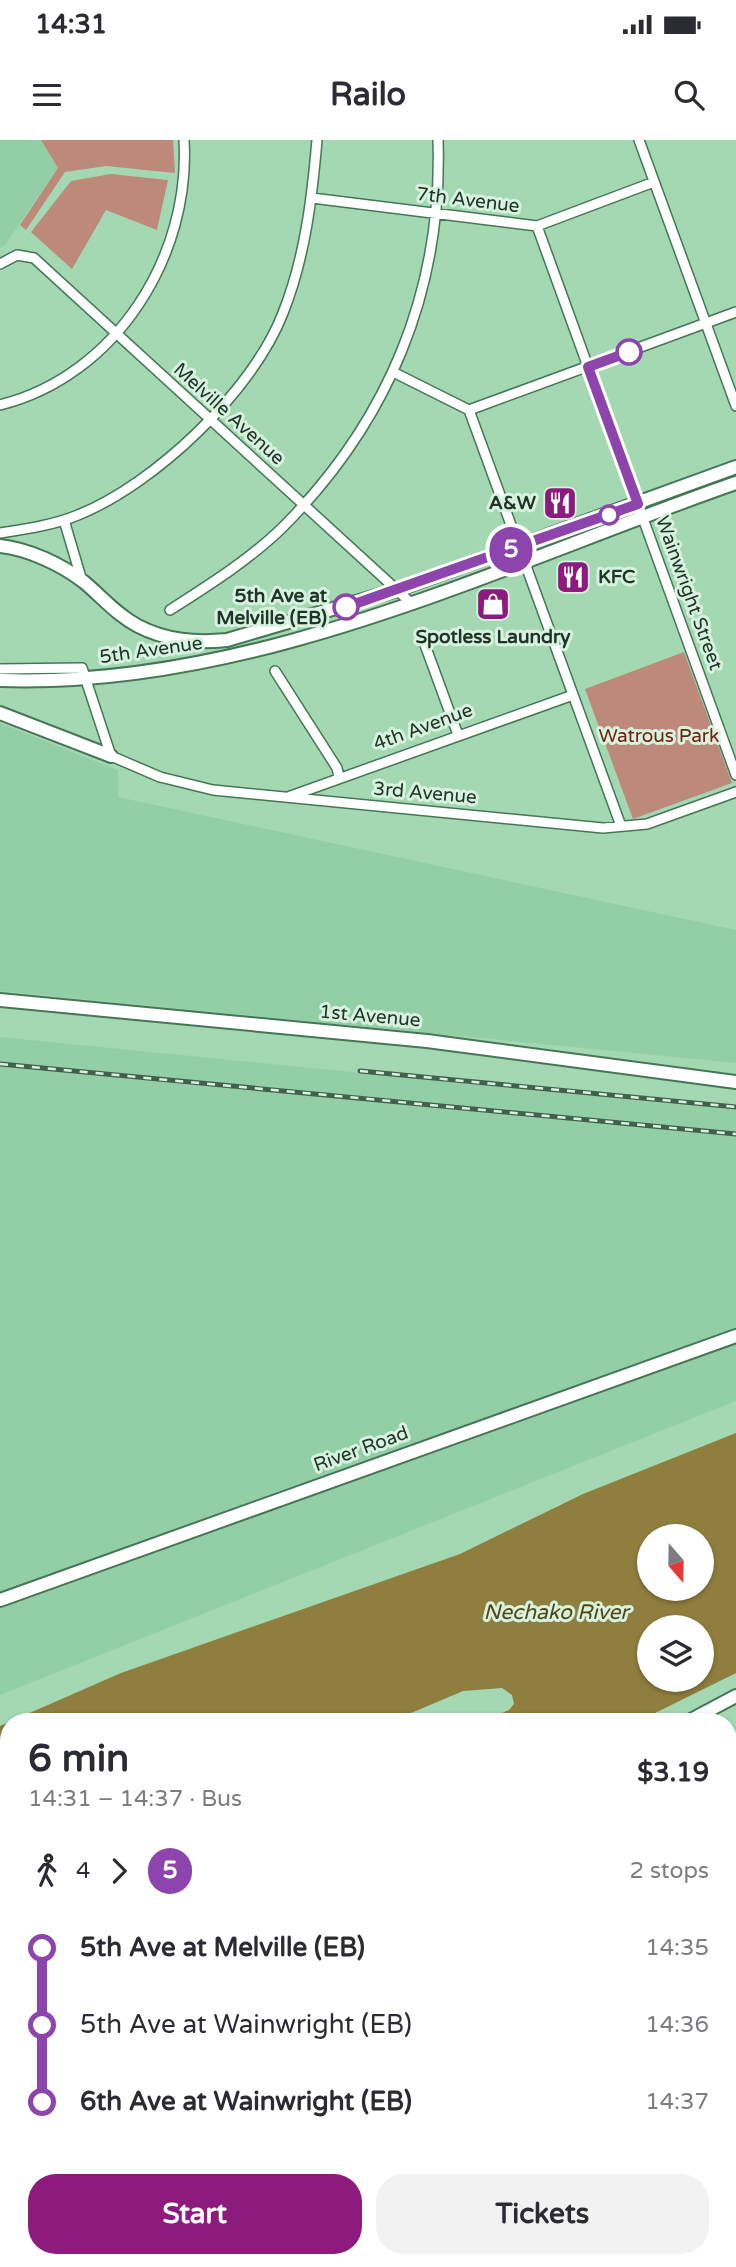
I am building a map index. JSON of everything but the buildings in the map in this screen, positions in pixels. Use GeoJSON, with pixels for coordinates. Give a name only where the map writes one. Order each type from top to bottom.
{"type":"FeatureCollection","features":[{"type":"Feature","properties":{"kind":"main road","name":"5th Avenue"},"geometry":{"type":"LineString","coordinates":[[82,581],[117,613],[139,626],[167,637],[199,643],[228,640],[269,631],[397,590],[736,467]]}},
{"type":"Feature","properties":{"kind":"main road","name":"5th Avenue"},"geometry":{"type":"LineString","coordinates":[[0,680],[87,678],[187,666],[245,654],[410,602],[736,483]]}},
{"type":"Feature","properties":{"kind":"main road"},"geometry":{"type":"LineString","coordinates":[[0,546],[56,564],[82,581]]}},
{"type":"Feature","properties":{"kind":"main road"},"geometry":{"type":"LineString","coordinates":[[0,713],[111,756]]}},
{"type":"Feature","properties":{"kind":"main road","name":"1st Avenue"},"geometry":{"type":"LineString","coordinates":[[0,1000],[427,1041],[736,1082]]}},
{"type":"Feature","properties":{"kind":"main road","name":"River Road"},"geometry":{"type":"LineString","coordinates":[[0,1600],[736,1336]]}},
{"type":"Feature","properties":{"kind":"main road"},"geometry":{"type":"LineString","coordinates":[[704,1713],[736,1696]]}},
{"type":"Feature","properties":{"kind":"street"},"geometry":{"type":"LineString","coordinates":[[0,405],[25,399],[72,371],[115,335],[147,294],[174,233],[183,186],[184,140]]}},
{"type":"Feature","properties":{"kind":"street"},"geometry":{"type":"LineString","coordinates":[[0,533],[64,520],[133,486],[210,421],[263,352],[283,314],[299,263],[312,198],[317,140]]}},
{"type":"Feature","properties":{"kind":"street"},"geometry":{"type":"LineString","coordinates":[[170,610],[225,575],[281,529],[352,448],[393,372],[418,307],[437,214],[438,140]]}},
{"type":"Feature","properties":{"kind":"street"},"geometry":{"type":"LineString","coordinates":[[639,140],[736,407]]}},
{"type":"Feature","properties":{"kind":"street","name":"7th Avenue"},"geometry":{"type":"LineString","coordinates":[[312,198],[537,226],[654,182]]}},
{"type":"Feature","properties":{"kind":"street","name":"Wainwright Street"},"geometry":{"type":"LineString","coordinates":[[537,226],[736,775]]}},
{"type":"Feature","properties":{"kind":"street","name":"Melville Avenue"},"geometry":{"type":"LineString","coordinates":[[0,264],[23,254],[34,258],[115,335],[410,602]]}},
{"type":"Feature","properties":{"kind":"street"},"geometry":{"type":"LineString","coordinates":[[469,410],[736,312]]}},
{"type":"Feature","properties":{"kind":"street"},"geometry":{"type":"LineString","coordinates":[[393,372],[469,410],[621,826]]}},
{"type":"Feature","properties":{"kind":"street"},"geometry":{"type":"LineString","coordinates":[[64,520],[82,581]]}},
{"type":"Feature","properties":{"kind":"street"},"geometry":{"type":"LineString","coordinates":[[421,634],[458,735]]}},
{"type":"Feature","properties":{"kind":"street","name":"5th Avenue"},"geometry":{"type":"LineString","coordinates":[[0,669],[71,666],[84,670],[87,678]]}},
{"type":"Feature","properties":{"kind":"street"},"geometry":{"type":"LineString","coordinates":[[275,671],[337,768],[339,777]]}},
{"type":"Feature","properties":{"kind":"street"},"geometry":{"type":"LineString","coordinates":[[87,678],[111,756]]}},
{"type":"Feature","properties":{"kind":"street","name":"4th Avenue"},"geometry":{"type":"LineString","coordinates":[[287,798],[339,777],[573,695]]}},
{"type":"Feature","properties":{"kind":"street","name":"3rd Avenue"},"geometry":{"type":"LineString","coordinates":[[111,756],[188,785],[287,798],[603,828],[647,824],[736,792]]}},
{"type":"Feature","properties":{"kind":"shaded area"},"geometry":{"type":"Polygon","coordinates":[[[0,140],[41,140],[58,168],[5,245],[0,248],[0,140]]]}},
{"type":"Feature","properties":{"kind":"shaded area"},"geometry":{"type":"Polygon","coordinates":[[[0,723],[118,770],[118,797],[736,930],[736,1063],[0,991],[0,723]]]}},
{"type":"Feature","properties":{"kind":"shaded area"},"geometry":{"type":"Polygon","coordinates":[[[0,1037],[736,1110],[736,1401],[0,1695],[0,1037]]]}},
{"type":"Feature","properties":{"kind":"green space"},"geometry":{"type":"Polygon","coordinates":[[[41,140],[173,140],[175,173],[106,166],[65,172],[26,230],[20,225],[58,168],[41,140]]]}},
{"type":"Feature","properties":{"kind":"green space"},"geometry":{"type":"Polygon","coordinates":[[[111,174],[168,180],[157,230],[106,210],[72,269],[31,232],[71,181],[111,174]]]}},
{"type":"Feature","properties":{"kind":"green space","name":"Watrous Park"},"geometry":{"type":"Polygon","coordinates":[[[684,652],[732,783],[633,819],[585,689],[684,652]]]}},
{"type":"Feature","properties":{"kind":"water","name":"Nechako River"},"geometry":{"type":"Polygon","coordinates":[[[736,1433],[736,1673],[714,1684],[714,1615],[637,1615],[637,1692],[698,1692],[655,1713],[502,1713],[514,1704],[512,1695],[502,1688],[463,1691],[411,1713],[30,1713],[121,1673],[460,1554],[583,1494],[736,1433]]]}},
{"type":"Feature","properties":{"kind":"railway"},"geometry":{"type":"LineString","coordinates":[[0,1064],[736,1134]]}},
{"type":"Feature","properties":{"kind":"railway"},"geometry":{"type":"LineString","coordinates":[[360,1071],[736,1107]]}},
{"type":"Feature","properties":{"kind":"bus line","name":"5"},"geometry":{"type":"LineString","coordinates":[[346,607],[638,504],[588,367],[629,352]]}},
{"type":"Feature","properties":{"kind":"place","name":"A&W"},"geometry":{"type":"Point","coordinates":[560,503]}},
{"type":"Feature","properties":{"kind":"place","name":"KFC"},"geometry":{"type":"Point","coordinates":[573,577]}},
{"type":"Feature","properties":{"kind":"place","name":"Spotless Laundry"},"geometry":{"type":"Point","coordinates":[493,604]}},
{"type":"Feature","properties":{"kind":"place","name":"5th Ave at Melville (EB)"},"geometry":{"type":"Point","coordinates":[346,607]}}]}
